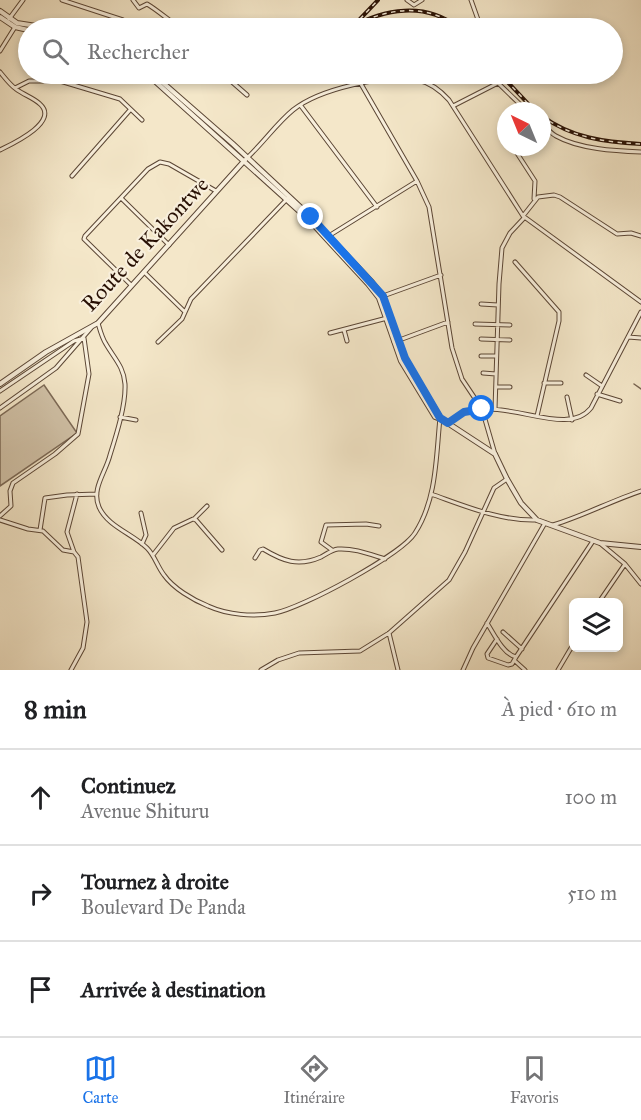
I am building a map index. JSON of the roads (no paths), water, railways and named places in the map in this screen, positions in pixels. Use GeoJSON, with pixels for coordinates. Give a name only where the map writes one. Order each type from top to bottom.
{"type":"FeatureCollection","features":[{"type":"Feature","properties":{"kind":"street"},"geometry":{"type":"LineString","coordinates":[[8,21],[23,0]]}},
{"type":"Feature","properties":{"kind":"street"},"geometry":{"type":"LineString","coordinates":[[62,0],[117,18]]}},
{"type":"Feature","properties":{"kind":"street"},"geometry":{"type":"LineString","coordinates":[[133,0],[139,8],[147,4],[152,6],[165,18]]}},
{"type":"Feature","properties":{"kind":"street"},"geometry":{"type":"LineString","coordinates":[[407,0],[414,5],[422,0]]}},
{"type":"Feature","properties":{"kind":"street"},"geometry":{"type":"LineString","coordinates":[[471,0],[477,18]]}},
{"type":"Feature","properties":{"kind":"street"},"geometry":{"type":"LineString","coordinates":[[0,11],[8,21]]}},
{"type":"Feature","properties":{"kind":"street"},"geometry":{"type":"LineString","coordinates":[[0,17],[16,25],[0,51]]}},
{"type":"Feature","properties":{"kind":"street"},"geometry":{"type":"LineString","coordinates":[[0,72],[15,88],[40,104],[45,110],[45,117],[41,124],[32,132],[0,150]]}},
{"type":"Feature","properties":{"kind":"street"},"geometry":{"type":"LineString","coordinates":[[15,88],[23,84]]}},
{"type":"Feature","properties":{"kind":"street"},"geometry":{"type":"LineString","coordinates":[[70,84],[120,99],[142,120]]}},
{"type":"Feature","properties":{"kind":"street"},"geometry":{"type":"LineString","coordinates":[[160,84],[246,159],[327,236],[381,297],[391,316],[401,360],[428,401],[435,417],[495,454]]}},
{"type":"Feature","properties":{"kind":"street"},"geometry":{"type":"LineString","coordinates":[[165,84],[179,99]]}},
{"type":"Feature","properties":{"kind":"street"},"geometry":{"type":"LineString","coordinates":[[234,84],[247,95]]}},
{"type":"Feature","properties":{"kind":"street"},"geometry":{"type":"LineString","coordinates":[[246,159],[291,112],[329,91],[361,84],[417,181],[429,207],[456,364],[462,379],[482,409],[495,454],[507,479],[525,509],[537,520]]}},
{"type":"Feature","properties":{"kind":"street"},"geometry":{"type":"LineString","coordinates":[[426,84],[439,90],[453,106],[524,217],[641,302]]}},
{"type":"Feature","properties":{"kind":"street"},"geometry":{"type":"LineString","coordinates":[[453,106],[496,84]]}},
{"type":"Feature","properties":{"kind":"street"},"geometry":{"type":"LineString","coordinates":[[499,84],[518,102]]}},
{"type":"Feature","properties":{"kind":"street"},"geometry":{"type":"LineString","coordinates":[[301,106],[377,207]]}},
{"type":"Feature","properties":{"kind":"street"},"geometry":{"type":"LineString","coordinates":[[72,176],[130,110]]}},
{"type":"Feature","properties":{"kind":"street"},"geometry":{"type":"LineString","coordinates":[[551,131],[559,138],[594,148],[641,152]]}},
{"type":"Feature","properties":{"kind":"street"},"geometry":{"type":"LineString","coordinates":[[519,156],[535,181],[534,201]]}},
{"type":"Feature","properties":{"kind":"street","name":"Route de Kakontwe"},"geometry":{"type":"LineString","coordinates":[[0,384],[46,352],[98,323],[246,159]]}},
{"type":"Feature","properties":{"kind":"street"},"geometry":{"type":"LineString","coordinates":[[131,285],[84,239],[85,236],[148,169],[164,162],[216,191]]}},
{"type":"Feature","properties":{"kind":"street"},"geometry":{"type":"LineString","coordinates":[[327,236],[417,181]]}},
{"type":"Feature","properties":{"kind":"street"},"geometry":{"type":"LineString","coordinates":[[495,409],[497,325],[503,245],[534,201],[538,197],[548,195],[560,197],[617,234],[632,232],[641,236]]}},
{"type":"Feature","properties":{"kind":"street"},"geometry":{"type":"LineString","coordinates":[[121,198],[169,245]]}},
{"type":"Feature","properties":{"kind":"street"},"geometry":{"type":"LineString","coordinates":[[158,342],[180,321],[191,299],[288,198]]}},
{"type":"Feature","properties":{"kind":"street"},"geometry":{"type":"LineString","coordinates":[[515,262],[559,312],[559,321],[537,416]]}},
{"type":"Feature","properties":{"kind":"street"},"geometry":{"type":"LineString","coordinates":[[144,272],[185,312]]}},
{"type":"Feature","properties":{"kind":"street"},"geometry":{"type":"LineString","coordinates":[[381,297],[441,275]]}},
{"type":"Feature","properties":{"kind":"street"},"geometry":{"type":"LineString","coordinates":[[381,297],[396,342]]}},
{"type":"Feature","properties":{"kind":"street"},"geometry":{"type":"LineString","coordinates":[[481,304],[498,305]]}},
{"type":"Feature","properties":{"kind":"street"},"geometry":{"type":"LineString","coordinates":[[448,423],[464,412],[482,409],[572,420],[580,418],[588,412],[641,312]]}},
{"type":"Feature","properties":{"kind":"street"},"geometry":{"type":"LineString","coordinates":[[330,333],[391,316]]}},
{"type":"Feature","properties":{"kind":"street"},"geometry":{"type":"LineString","coordinates":[[396,342],[448,322]]}},
{"type":"Feature","properties":{"kind":"street"},"geometry":{"type":"LineString","coordinates":[[98,323],[102,338],[121,365],[125,392],[111,453],[99,482],[98,507],[106,518],[142,544],[153,555],[167,579],[186,594],[207,606],[246,615],[273,614],[292,608],[385,559],[405,545],[416,532],[431,494],[440,418]]}},
{"type":"Feature","properties":{"kind":"street"},"geometry":{"type":"LineString","coordinates":[[475,324],[510,325]]}},
{"type":"Feature","properties":{"kind":"street"},"geometry":{"type":"LineString","coordinates":[[0,408],[49,373],[92,327]]}},
{"type":"Feature","properties":{"kind":"street"},"geometry":{"type":"LineString","coordinates":[[344,330],[347,341]]}},
{"type":"Feature","properties":{"kind":"street"},"geometry":{"type":"LineString","coordinates":[[628,337],[641,338]]}},
{"type":"Feature","properties":{"kind":"street"},"geometry":{"type":"LineString","coordinates":[[0,391],[74,341],[84,338]]}},
{"type":"Feature","properties":{"kind":"street"},"geometry":{"type":"LineString","coordinates":[[74,552],[66,552],[48,533],[0,518],[11,506],[10,491],[13,483],[55,454],[78,434],[89,374],[84,338]]}},
{"type":"Feature","properties":{"kind":"street"},"geometry":{"type":"LineString","coordinates":[[482,339],[510,340]]}},
{"type":"Feature","properties":{"kind":"street"},"geometry":{"type":"LineString","coordinates":[[481,356],[496,356]]}},
{"type":"Feature","properties":{"kind":"street"},"geometry":{"type":"LineString","coordinates":[[483,373],[496,374]]}},
{"type":"Feature","properties":{"kind":"street"},"geometry":{"type":"LineString","coordinates":[[586,375],[602,386]]}},
{"type":"Feature","properties":{"kind":"street"},"geometry":{"type":"LineString","coordinates":[[544,383],[561,383]]}},
{"type":"Feature","properties":{"kind":"street"},"geometry":{"type":"LineString","coordinates":[[496,387],[510,387]]}},
{"type":"Feature","properties":{"kind":"street"},"geometry":{"type":"LineString","coordinates":[[597,394],[620,401]]}},
{"type":"Feature","properties":{"kind":"street"},"geometry":{"type":"LineString","coordinates":[[567,397],[572,420]]}},
{"type":"Feature","properties":{"kind":"street"},"geometry":{"type":"LineString","coordinates":[[120,417],[136,420]]}},
{"type":"Feature","properties":{"kind":"street"},"geometry":{"type":"LineString","coordinates":[[261,670],[278,660],[299,653],[360,651],[389,633],[449,580],[496,486],[507,479]]}},
{"type":"Feature","properties":{"kind":"street"},"geometry":{"type":"LineString","coordinates":[[551,525],[580,516],[606,503],[641,491]]}},
{"type":"Feature","properties":{"kind":"street"},"geometry":{"type":"LineString","coordinates":[[71,670],[83,648],[87,622],[78,557],[67,532],[77,494]]}},
{"type":"Feature","properties":{"kind":"street"},"geometry":{"type":"LineString","coordinates":[[40,530],[45,498],[97,494]]}},
{"type":"Feature","properties":{"kind":"street"},"geometry":{"type":"LineString","coordinates":[[431,494],[483,512],[517,520],[537,520],[600,543],[641,547]]}},
{"type":"Feature","properties":{"kind":"street"},"geometry":{"type":"LineString","coordinates":[[153,555],[174,528],[194,519],[207,506]]}},
{"type":"Feature","properties":{"kind":"street"},"geometry":{"type":"LineString","coordinates":[[141,513],[146,535],[142,544]]}},
{"type":"Feature","properties":{"kind":"street"},"geometry":{"type":"LineString","coordinates":[[194,519],[222,550]]}},
{"type":"Feature","properties":{"kind":"street"},"geometry":{"type":"LineString","coordinates":[[463,670],[487,622],[545,523]]}},
{"type":"Feature","properties":{"kind":"street"},"geometry":{"type":"LineString","coordinates":[[332,550],[321,542],[326,525],[379,526]]}},
{"type":"Feature","properties":{"kind":"street"},"geometry":{"type":"LineString","coordinates":[[496,639],[487,657],[508,666],[522,649],[593,541]]}},
{"type":"Feature","properties":{"kind":"street"},"geometry":{"type":"LineString","coordinates":[[600,543],[625,564],[641,584]]}},
{"type":"Feature","properties":{"kind":"street"},"geometry":{"type":"LineString","coordinates":[[255,558],[263,549],[280,559],[296,562],[315,559],[332,550],[357,550],[385,559]]}},
{"type":"Feature","properties":{"kind":"street"},"geometry":{"type":"LineString","coordinates":[[602,598],[625,564]]}},
{"type":"Feature","properties":{"kind":"street"},"geometry":{"type":"LineString","coordinates":[[487,622],[496,639],[525,670]]}},
{"type":"Feature","properties":{"kind":"street"},"geometry":{"type":"LineString","coordinates":[[503,632],[522,649]]}},
{"type":"Feature","properties":{"kind":"street"},"geometry":{"type":"LineString","coordinates":[[389,633],[398,670]]}},
{"type":"Feature","properties":{"kind":"street"},"geometry":{"type":"LineString","coordinates":[[558,670],[569,650]]}},
{"type":"Feature","properties":{"kind":"waterway"},"geometry":{"type":"LineString","coordinates":[[634,384],[641,389]]}},
{"type":"Feature","properties":{"kind":"railway"},"geometry":{"type":"LineString","coordinates":[[361,18],[378,0]]}},
{"type":"Feature","properties":{"kind":"railway"},"geometry":{"type":"LineString","coordinates":[[370,18],[404,11],[418,11],[443,18]]}},
{"type":"Feature","properties":{"kind":"railway"},"geometry":{"type":"LineString","coordinates":[[509,84],[526,102]]}},
{"type":"Feature","properties":{"kind":"railway"},"geometry":{"type":"LineString","coordinates":[[551,122],[589,138],[641,144]]}}]}
